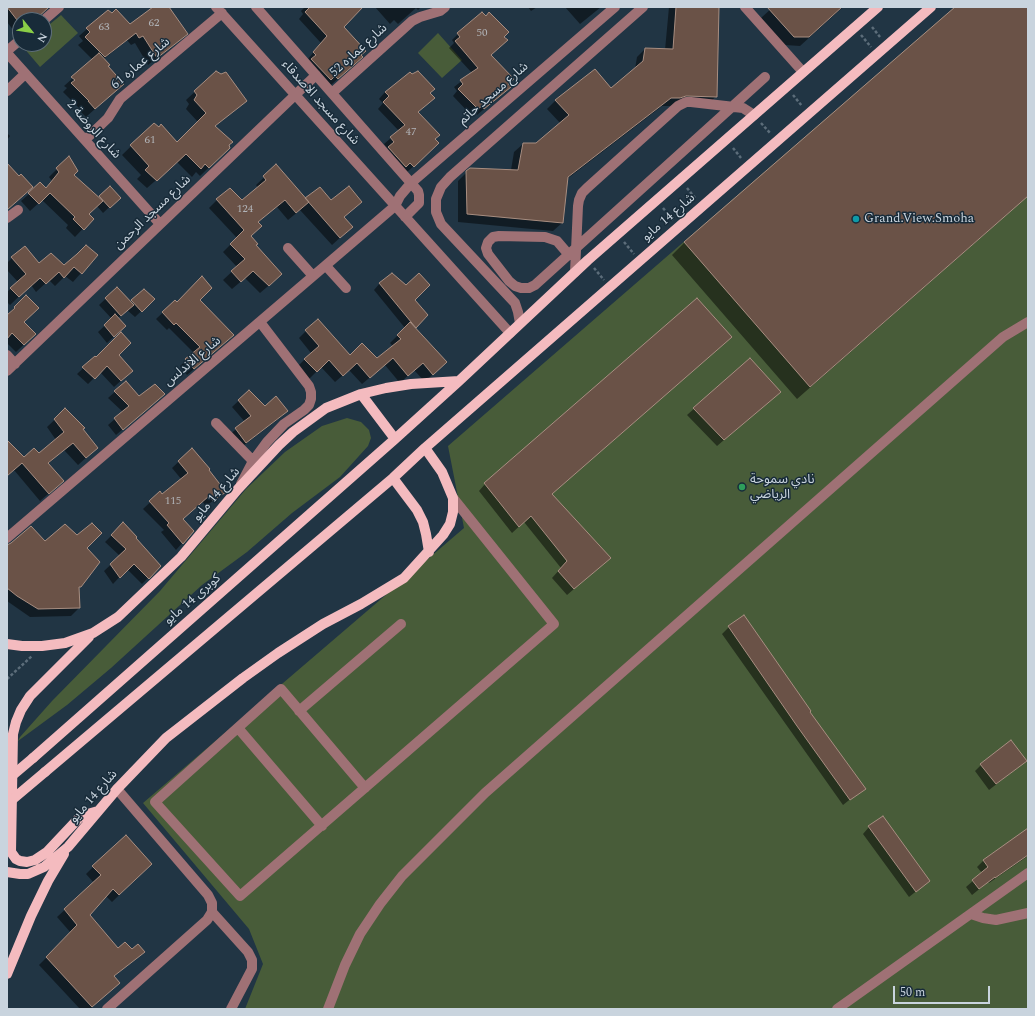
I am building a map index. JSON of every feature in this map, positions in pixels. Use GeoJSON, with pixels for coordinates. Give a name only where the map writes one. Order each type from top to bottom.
{"type":"FeatureCollection","features":[{"type":"Feature","properties":{"kind":"main road","name":"شارع 14 مايو"},"geometry":{"type":"LineString","coordinates":[[395,439],[617,234],[878,7]]}},
{"type":"Feature","properties":{"kind":"main road","name":"شارع 14 مايو"},"geometry":{"type":"LineString","coordinates":[[393,478],[424,448],[931,7]]}},
{"type":"Feature","properties":{"kind":"main road","name":"شارع 14 مايو"},"geometry":{"type":"LineString","coordinates":[[7,644],[42,646],[65,643],[93,633],[118,617],[181,558],[238,489],[279,445],[312,417],[326,408],[361,394],[386,388],[411,384],[459,381]]}},
{"type":"Feature","properties":{"kind":"main road"},"geometry":{"type":"LineString","coordinates":[[361,394],[395,439]]}},
{"type":"Feature","properties":{"kind":"main road","name":"كوبرى 14 مايو"},"geometry":{"type":"LineString","coordinates":[[7,780],[395,439]]}},
{"type":"Feature","properties":{"kind":"main road","name":"شارع 14 مايو"},"geometry":{"type":"LineString","coordinates":[[7,872],[20,874],[36,871],[44,867],[68,847],[117,789],[166,738],[243,678],[323,624],[404,578],[443,535],[450,524],[453,512],[453,498],[442,472],[424,448]]}},
{"type":"Feature","properties":{"kind":"main road"},"geometry":{"type":"LineString","coordinates":[[7,804],[393,478],[417,510],[425,528],[429,552]]}},
{"type":"Feature","properties":{"kind":"main road"},"geometry":{"type":"LineString","coordinates":[[93,633],[30,696],[21,710],[16,722],[13,734],[11,852],[16,859],[20,861],[27,862],[35,860],[47,852],[79,818],[84,815],[98,812]]}},
{"type":"Feature","properties":{"kind":"main road","name":"شارع 14 مايو"},"geometry":{"type":"LineString","coordinates":[[7,974],[48,881],[68,847]]}},
{"type":"Feature","properties":{"kind":"street","name":"شارع مسجد الاصدقاء"},"geometry":{"type":"LineString","coordinates":[[256,7],[418,191],[420,199],[417,207],[405,217]]}},
{"type":"Feature","properties":{"kind":"street","name":"شارع عماره 52"},"geometry":{"type":"LineString","coordinates":[[332,93],[412,22],[420,17],[440,11],[445,7]]}},
{"type":"Feature","properties":{"kind":"street","name":"شارع مسجد حاتم"},"geometry":{"type":"LineString","coordinates":[[395,206],[397,200],[411,183],[615,7]]}},
{"type":"Feature","properties":{"kind":"street"},"geometry":{"type":"LineString","coordinates":[[520,323],[515,304],[441,224],[436,212],[436,199],[440,187],[643,7]]}},
{"type":"Feature","properties":{"kind":"street"},"geometry":{"type":"LineString","coordinates":[[751,9],[803,72]]}},
{"type":"Feature","properties":{"kind":"street","name":"شارع مسجد الاصدقاء"},"geometry":{"type":"LineString","coordinates":[[219,10],[510,332]]}},
{"type":"Feature","properties":{"kind":"street","name":"شارع عماره 61"},"geometry":{"type":"LineString","coordinates":[[85,140],[108,118],[120,98],[219,10]]}},
{"type":"Feature","properties":{"kind":"street","name":"شارع الروضة 2"},"geometry":{"type":"LineString","coordinates":[[7,52],[160,224]]}},
{"type":"Feature","properties":{"kind":"street"},"geometry":{"type":"LineString","coordinates":[[7,91],[25,74]]}},
{"type":"Feature","properties":{"kind":"street","name":"شارع مسجد الرحمن"},"geometry":{"type":"LineString","coordinates":[[7,371],[316,75]]}},
{"type":"Feature","properties":{"kind":"street"},"geometry":{"type":"LineString","coordinates":[[572,252],[557,241],[545,237],[499,236],[488,242],[486,248],[488,254],[509,281],[515,286],[529,288],[535,286],[765,77]]}},
{"type":"Feature","properties":{"kind":"street"},"geometry":{"type":"LineString","coordinates":[[575,272],[572,252],[579,200],[582,193],[678,106],[682,103],[691,102],[743,108],[754,115]]}},
{"type":"Feature","properties":{"kind":"street","name":"شارع الاندلس"},"geometry":{"type":"LineString","coordinates":[[7,538],[395,206]]}},
{"type":"Feature","properties":{"kind":"street"},"geometry":{"type":"LineString","coordinates":[[7,218],[18,210]]}},
{"type":"Feature","properties":{"kind":"street"},"geometry":{"type":"LineString","coordinates":[[288,248],[313,276]]}},
{"type":"Feature","properties":{"kind":"street"},"geometry":{"type":"LineString","coordinates":[[326,266],[346,288]]}},
{"type":"Feature","properties":{"kind":"street"},"geometry":{"type":"LineString","coordinates":[[238,489],[253,461],[267,442],[284,424],[304,410],[309,405],[311,399],[309,386],[260,322]]}},
{"type":"Feature","properties":{"kind":"street"},"geometry":{"type":"LineString","coordinates":[[328,1009],[345,965],[360,934],[380,904],[402,876],[485,793],[1003,338],[1028,322]]}},
{"type":"Feature","properties":{"kind":"street"},"geometry":{"type":"LineString","coordinates":[[7,355],[15,364]]}},
{"type":"Feature","properties":{"kind":"street"},"geometry":{"type":"LineString","coordinates":[[216,423],[253,461]]}},
{"type":"Feature","properties":{"kind":"street"},"geometry":{"type":"LineString","coordinates":[[365,788],[281,689],[156,802],[240,896],[322,826],[554,624],[453,498]]}},
{"type":"Feature","properties":{"kind":"street"},"geometry":{"type":"LineString","coordinates":[[299,711],[401,624]]}},
{"type":"Feature","properties":{"kind":"street"},"geometry":{"type":"LineString","coordinates":[[238,728],[322,826]]}},
{"type":"Feature","properties":{"kind":"street"},"geometry":{"type":"LineString","coordinates":[[107,1009],[208,920],[212,912],[212,903],[208,895],[117,789]]}},
{"type":"Feature","properties":{"kind":"street"},"geometry":{"type":"LineString","coordinates":[[837,1009],[971,914],[1023,880],[1028,873]]}},
{"type":"Feature","properties":{"kind":"street"},"geometry":{"type":"LineString","coordinates":[[212,912],[248,952],[252,960],[252,968],[231,1009]]}},
{"type":"Feature","properties":{"kind":"street"},"geometry":{"type":"LineString","coordinates":[[971,914],[996,920],[1028,913]]}},
{"type":"Feature","properties":{"kind":"path"},"geometry":{"type":"LineString","coordinates":[[865,18],[886,46]]}},
{"type":"Feature","properties":{"kind":"path"},"geometry":{"type":"LineString","coordinates":[[855,27],[877,54]]}},
{"type":"Feature","properties":{"kind":"path"},"geometry":{"type":"LineString","coordinates":[[786,87],[808,114]]}},
{"type":"Feature","properties":{"kind":"path"},"geometry":{"type":"LineString","coordinates":[[754,115],[776,141]]}},
{"type":"Feature","properties":{"kind":"path"},"geometry":{"type":"LineString","coordinates":[[725,140],[748,166]]}},
{"type":"Feature","properties":{"kind":"path"},"geometry":{"type":"LineString","coordinates":[[680,180],[702,206]]}},
{"type":"Feature","properties":{"kind":"path"},"geometry":{"type":"LineString","coordinates":[[656,200],[678,227]]}},
{"type":"Feature","properties":{"kind":"path"},"geometry":{"type":"LineString","coordinates":[[617,234],[640,260]]}},
{"type":"Feature","properties":{"kind":"path"},"geometry":{"type":"LineString","coordinates":[[588,260],[610,286]]}},
{"type":"Feature","properties":{"kind":"path"},"geometry":{"type":"LineString","coordinates":[[7,679],[42,646]]}},
{"type":"Feature","properties":{"kind":"green space","name":"نادي سموحة الرياضي"},"geometry":{"type":"Polygon","coordinates":[[[955,7],[1028,7],[1028,1009],[245,1009],[263,964],[249,929],[143,803],[464,528],[448,446],[955,7]]]}},
{"type":"Feature","properties":{"kind":"green space"},"geometry":{"type":"Polygon","coordinates":[[[61,15],[78,33],[40,67],[27,52],[52,52],[52,22],[61,15]]]}},
{"type":"Feature","properties":{"kind":"green space"},"geometry":{"type":"Polygon","coordinates":[[[438,33],[462,60],[442,78],[418,53],[438,33]]]}},
{"type":"Feature","properties":{"kind":"green space"},"geometry":{"type":"Polygon","coordinates":[[[347,418],[361,422],[369,430],[371,438],[368,446],[340,477],[292,513],[247,552],[202,585],[111,668],[67,705],[18,741],[52,701],[160,591],[246,489],[285,452],[322,426],[347,418]]]}},
{"type":"Feature","properties":{"kind":"building"},"geometry":{"type":"Polygon","coordinates":[[[7,7],[49,7],[44,12],[12,12],[12,14],[7,7]]]}},
{"type":"Feature","properties":{"kind":"building"},"geometry":{"type":"Polygon","coordinates":[[[153,7],[169,7],[188,34],[157,58],[143,36],[139,38],[136,33],[105,57],[85,37],[90,32],[86,28],[108,10],[112,13],[116,9],[130,24],[153,7]]]}},
{"type":"Feature","properties":{"kind":"building"},"geometry":{"type":"Polygon","coordinates":[[[310,7],[363,7],[344,27],[366,51],[361,55],[363,57],[338,79],[335,76],[331,80],[311,59],[316,55],[313,52],[327,36],[305,12],[310,7]]]}},
{"type":"Feature","properties":{"kind":"building"},"geometry":{"type":"Polygon","coordinates":[[[676,7],[719,7],[717,97],[686,96],[671,98],[568,177],[563,223],[467,214],[466,171],[470,168],[518,170],[523,143],[536,143],[569,115],[555,100],[595,69],[611,88],[643,61],[645,48],[673,49],[676,7]]]}},
{"type":"Feature","properties":{"kind":"building"},"geometry":{"type":"Polygon","coordinates":[[[767,7],[842,7],[809,37],[794,37],[767,7]]]}},
{"type":"Feature","properties":{"kind":"building","name":"Grand.View.Smoha"},"geometry":{"type":"Polygon","coordinates":[[[955,7],[1028,7],[1028,196],[810,387],[684,242],[955,7]]]}},
{"type":"Feature","properties":{"kind":"building"},"geometry":{"type":"Polygon","coordinates":[[[482,12],[486,16],[489,12],[509,32],[504,37],[508,40],[491,55],[514,79],[508,84],[511,87],[484,109],[482,106],[478,109],[458,89],[463,84],[460,80],[478,68],[455,41],[460,37],[457,33],[482,12]]]}},
{"type":"Feature","properties":{"kind":"building"},"geometry":{"type":"Polygon","coordinates":[[[99,53],[124,84],[95,109],[71,83],[75,80],[71,77],[99,53]]]}},
{"type":"Feature","properties":{"kind":"building"},"geometry":{"type":"Polygon","coordinates":[[[216,71],[221,74],[226,72],[247,101],[215,126],[233,142],[229,145],[230,148],[209,168],[205,164],[201,169],[186,154],[157,181],[145,170],[149,166],[130,145],[154,123],[159,127],[161,124],[177,142],[206,113],[194,100],[197,95],[194,91],[216,71]]]}},
{"type":"Feature","properties":{"kind":"building"},"geometry":{"type":"Polygon","coordinates":[[[418,71],[435,89],[430,93],[435,98],[418,112],[440,135],[435,139],[439,143],[414,167],[410,163],[406,167],[388,147],[394,142],[390,137],[405,125],[383,102],[389,96],[385,92],[410,72],[412,74],[418,71]]]}},
{"type":"Feature","properties":{"kind":"building"},"geometry":{"type":"Polygon","coordinates":[[[69,156],[78,171],[74,175],[103,201],[89,214],[94,219],[84,230],[73,219],[75,217],[50,193],[39,204],[28,193],[40,182],[46,188],[59,172],[56,168],[69,156]]]}},
{"type":"Feature","properties":{"kind":"building"},"geometry":{"type":"Polygon","coordinates":[[[7,163],[19,176],[21,174],[33,187],[7,210],[7,163]]]}},
{"type":"Feature","properties":{"kind":"building"},"geometry":{"type":"Polygon","coordinates":[[[276,164],[309,202],[296,213],[285,200],[258,222],[262,226],[251,236],[258,244],[256,245],[282,274],[269,286],[253,271],[241,282],[231,271],[245,259],[230,244],[244,230],[216,199],[230,188],[242,200],[266,180],[263,176],[276,164]]]}},
{"type":"Feature","properties":{"kind":"building"},"geometry":{"type":"Polygon","coordinates":[[[110,186],[121,198],[110,208],[99,196],[110,186]]]}},
{"type":"Feature","properties":{"kind":"building"},"geometry":{"type":"Polygon","coordinates":[[[349,186],[362,202],[344,217],[353,227],[340,238],[305,198],[320,187],[331,200],[349,186]]]}},
{"type":"Feature","properties":{"kind":"building"},"geometry":{"type":"Polygon","coordinates":[[[86,245],[98,255],[82,274],[74,267],[64,278],[59,272],[46,284],[40,278],[19,297],[10,288],[26,274],[11,257],[25,246],[39,263],[51,253],[64,265],[86,245]]]}},
{"type":"Feature","properties":{"kind":"building"},"geometry":{"type":"Polygon","coordinates":[[[392,273],[406,285],[419,273],[430,285],[415,300],[428,315],[416,328],[379,283],[392,273]]]}},
{"type":"Feature","properties":{"kind":"building"},"geometry":{"type":"Polygon","coordinates":[[[202,276],[212,288],[200,300],[234,335],[194,369],[185,359],[200,347],[176,323],[174,325],[162,312],[175,300],[177,302],[202,276]]]}},
{"type":"Feature","properties":{"kind":"building"},"geometry":{"type":"Polygon","coordinates":[[[117,287],[134,305],[121,316],[105,298],[117,287]]]}},
{"type":"Feature","properties":{"kind":"building"},"geometry":{"type":"Polygon","coordinates":[[[144,289],[155,299],[142,312],[131,300],[144,289]]]}},
{"type":"Feature","properties":{"kind":"building"},"geometry":{"type":"Polygon","coordinates":[[[26,295],[39,308],[24,322],[36,334],[24,345],[12,333],[7,339],[7,315],[26,295]]]}},
{"type":"Feature","properties":{"kind":"building"},"geometry":{"type":"Polygon","coordinates":[[[697,298],[732,337],[552,494],[611,558],[574,589],[558,571],[567,561],[531,516],[519,527],[484,483],[697,298]]]}},
{"type":"Feature","properties":{"kind":"building"},"geometry":{"type":"Polygon","coordinates":[[[115,314],[126,326],[114,337],[104,325],[115,314]]]}},
{"type":"Feature","properties":{"kind":"building"},"geometry":{"type":"Polygon","coordinates":[[[318,319],[350,355],[362,343],[377,358],[401,339],[397,335],[410,322],[447,362],[433,375],[423,363],[408,376],[393,358],[370,378],[357,363],[343,376],[329,360],[317,372],[304,359],[319,346],[305,330],[318,319]]]}},
{"type":"Feature","properties":{"kind":"building"},"geometry":{"type":"Polygon","coordinates":[[[121,332],[131,343],[119,355],[133,371],[121,381],[107,366],[95,379],[82,367],[95,356],[96,357],[121,332]]]}},
{"type":"Feature","properties":{"kind":"building"},"geometry":{"type":"Polygon","coordinates":[[[750,358],[781,392],[724,440],[693,408],[750,358]]]}},
{"type":"Feature","properties":{"kind":"building"},"geometry":{"type":"Polygon","coordinates":[[[126,381],[139,396],[155,384],[165,394],[123,430],[114,418],[129,406],[114,391],[126,381]]]}},
{"type":"Feature","properties":{"kind":"building"},"geometry":{"type":"Polygon","coordinates":[[[249,390],[265,406],[276,396],[288,411],[246,443],[235,428],[251,416],[238,400],[249,390]]]}},
{"type":"Feature","properties":{"kind":"building"},"geometry":{"type":"Polygon","coordinates":[[[65,408],[85,428],[83,429],[98,448],[86,458],[73,443],[48,463],[64,481],[49,494],[22,463],[7,476],[7,440],[24,457],[34,448],[39,453],[64,432],[54,419],[65,408]]]}},
{"type":"Feature","properties":{"kind":"building"},"geometry":{"type":"Polygon","coordinates":[[[192,448],[210,469],[209,470],[226,492],[213,501],[209,496],[183,519],[194,531],[183,544],[167,525],[169,523],[149,501],[160,491],[162,494],[188,473],[178,461],[192,448]]]}},
{"type":"Feature","properties":{"kind":"building"},"geometry":{"type":"Polygon","coordinates":[[[123,522],[161,566],[149,579],[134,564],[120,578],[110,564],[126,549],[111,535],[123,522]]]}},
{"type":"Feature","properties":{"kind":"building"},"geometry":{"type":"Polygon","coordinates":[[[92,523],[102,533],[87,548],[100,562],[81,587],[79,587],[80,608],[38,609],[7,588],[7,545],[31,526],[45,541],[65,524],[77,535],[92,523]]]}},
{"type":"Feature","properties":{"kind":"building"},"geometry":{"type":"Polygon","coordinates":[[[744,615],[811,711],[810,712],[866,789],[850,800],[728,626],[744,615]]]}},
{"type":"Feature","properties":{"kind":"building"},"geometry":{"type":"Polygon","coordinates":[[[1011,740],[1027,761],[996,784],[980,764],[1011,740]]]}},
{"type":"Feature","properties":{"kind":"building"},"geometry":{"type":"Polygon","coordinates":[[[883,816],[930,881],[916,892],[868,826],[883,816]]]}},
{"type":"Feature","properties":{"kind":"building"},"geometry":{"type":"Polygon","coordinates":[[[1028,828],[1028,855],[979,889],[972,880],[988,867],[983,860],[1028,828]]]}},
{"type":"Feature","properties":{"kind":"building"},"geometry":{"type":"Polygon","coordinates":[[[126,835],[152,864],[119,895],[113,889],[90,915],[118,948],[125,942],[132,949],[138,944],[145,952],[114,976],[120,983],[92,1007],[46,957],[77,925],[64,909],[101,875],[92,866],[126,835]]]}},
{"type":"Feature","properties":{"kind":"place","name":"Grand.View.Smoha"},"geometry":{"type":"Point","coordinates":[856,219]}},
{"type":"Feature","properties":{"kind":"place","name":"نادي سموحة الرياضي"},"geometry":{"type":"Point","coordinates":[742,487]}}]}
